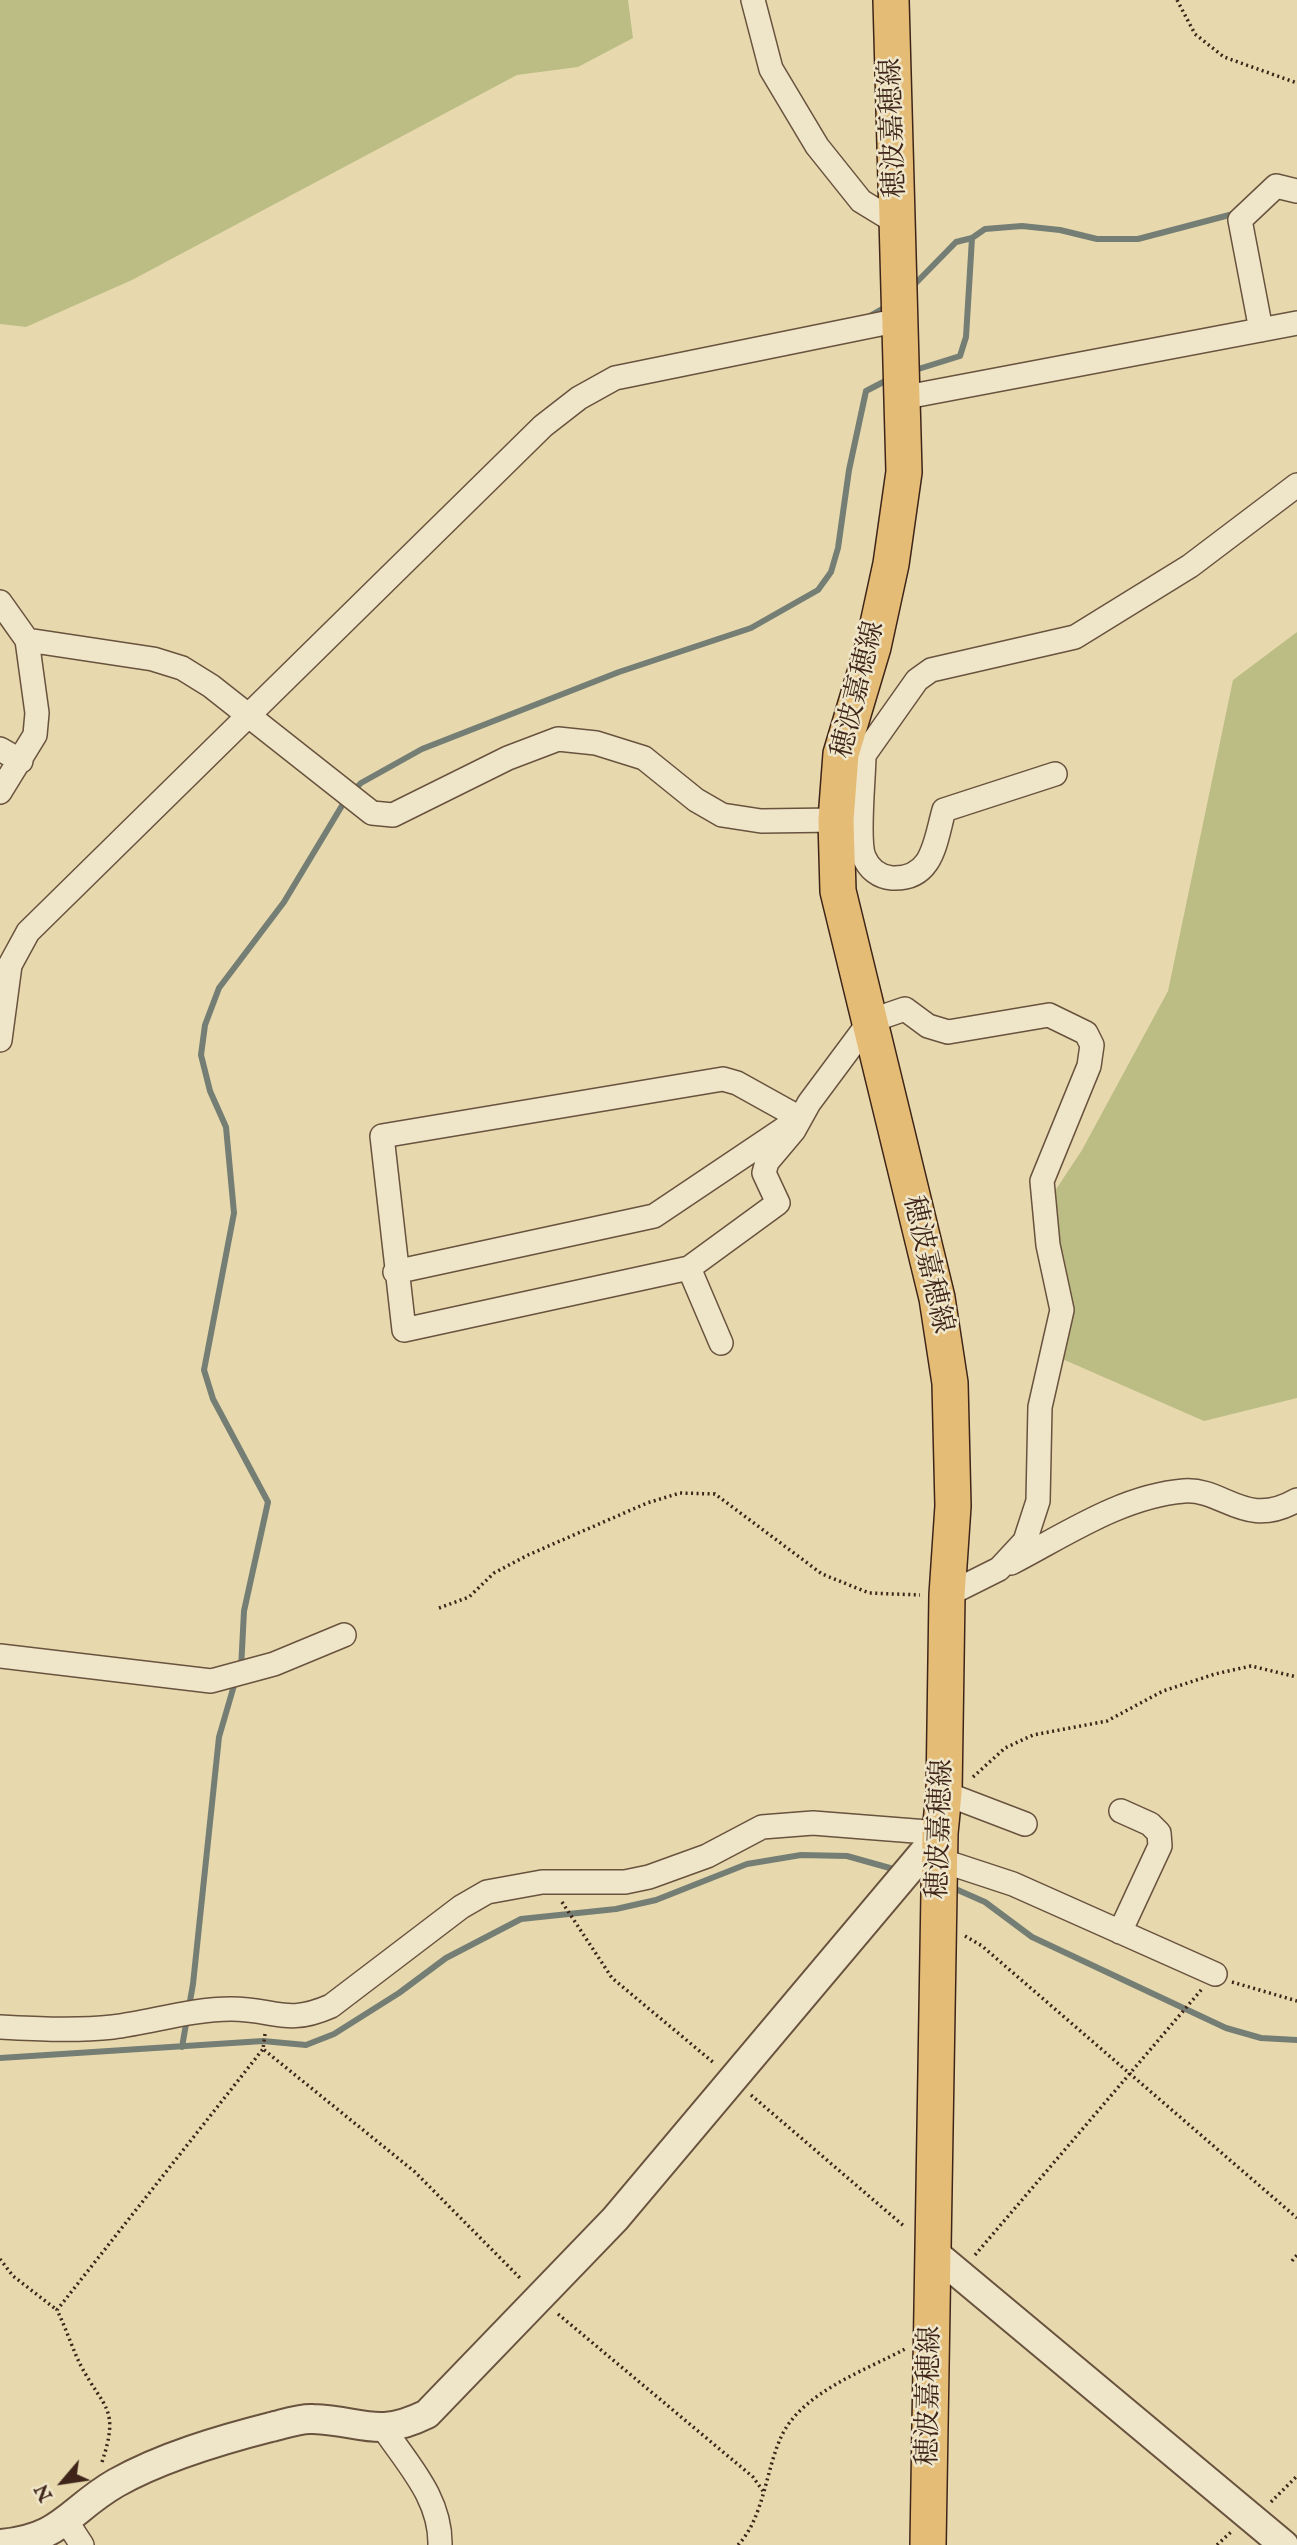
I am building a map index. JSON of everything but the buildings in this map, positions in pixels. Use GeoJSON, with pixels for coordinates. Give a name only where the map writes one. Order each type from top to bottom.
{"type":"FeatureCollection","features":[{"type":"Feature","properties":{"kind":"main road","name":"穂波嘉穂線"},"geometry":{"type":"LineString","coordinates":[[891,0],[904,472],[891,564],[853,755],[836,820],[838,891],[937,1298],[950,1382],[953,1506],[947,1595],[953,1795],[940,1847],[928,2545]]}},
{"type":"Feature","properties":{"kind":"street"},"geometry":{"type":"LineString","coordinates":[[753,0],[771,69],[817,146],[862,201],[897,223]]}},
{"type":"Feature","properties":{"kind":"street"},"geometry":{"type":"LineString","coordinates":[[1261,330],[1240,220],[1276,186],[1297,191]]}},
{"type":"Feature","properties":{"kind":"street"},"geometry":{"type":"LineString","coordinates":[[0,1040],[9,965],[28,932],[543,426],[579,398],[615,378],[900,320]]}},
{"type":"Feature","properties":{"kind":"street"},"geometry":{"type":"LineString","coordinates":[[901,398],[1297,323]]}},
{"type":"Feature","properties":{"kind":"street"},"geometry":{"type":"LineString","coordinates":[[1055,774],[944,810],[932,851],[922,870],[908,879],[886,878],[871,870],[863,855],[853,755],[917,680],[930,670],[1075,638],[1190,566],[1297,485]]}},
{"type":"Feature","properties":{"kind":"street"},"geometry":{"type":"LineString","coordinates":[[0,792],[35,735],[36,724],[34,681],[27,640],[2,609]]}},
{"type":"Feature","properties":{"kind":"street"},"geometry":{"type":"LineString","coordinates":[[27,640],[153,659],[182,668],[248,715],[372,813],[393,814],[508,758],[558,739],[596,743],[644,758],[696,800],[722,815],[761,821],[836,820]]}},
{"type":"Feature","properties":{"kind":"street"},"geometry":{"type":"LineString","coordinates":[[0,749],[21,761]]}},
{"type":"Feature","properties":{"kind":"street"},"geometry":{"type":"LineString","coordinates":[[800,1118],[737,1083],[723,1079],[382,1136],[395,1272],[404,1330],[689,1268],[778,1203],[764,1173],[767,1162],[800,1118],[870,1021],[905,1009],[928,1026],[948,1032],[1049,1015],[1086,1033],[1092,1045],[1088,1066],[1042,1181],[1048,1245],[1062,1310],[1040,1407],[1038,1501],[1025,1541],[999,1569]]}},
{"type":"Feature","properties":{"kind":"street"},"geometry":{"type":"LineString","coordinates":[[395,1272],[654,1216],[800,1118]]}},
{"type":"Feature","properties":{"kind":"street"},"geometry":{"type":"LineString","coordinates":[[689,1268],[721,1343]]}},
{"type":"Feature","properties":{"kind":"street"},"geometry":{"type":"LineString","coordinates":[[947,1595],[1108,1513],[1149,1497],[1187,1490],[1241,1509],[1272,1510],[1297,1500]]}},
{"type":"Feature","properties":{"kind":"street"},"geometry":{"type":"LineString","coordinates":[[0,1656],[211,1681],[274,1664],[344,1635]]}},
{"type":"Feature","properties":{"kind":"street"},"geometry":{"type":"LineString","coordinates":[[953,1795],[1025,1824]]}},
{"type":"Feature","properties":{"kind":"street"},"geometry":{"type":"LineString","coordinates":[[1120,1932],[1160,1846],[1159,1833],[1150,1824],[1121,1811]]}},
{"type":"Feature","properties":{"kind":"street"},"geometry":{"type":"LineString","coordinates":[[0,2027],[66,2030],[113,2027],[230,2009],[289,2018],[310,2015],[331,2006],[461,1907],[487,1892],[542,1882],[625,1882],[649,1877],[707,1856],[762,1827],[813,1823],[940,1847],[1013,1884],[1215,1974]]}},
{"type":"Feature","properties":{"kind":"street"},"geometry":{"type":"LineString","coordinates":[[0,2544],[23,2542],[79,2524],[113,2485],[136,2473],[273,2427],[310,2418],[384,2429],[401,2427],[427,2414],[615,2219],[940,1847]]}},
{"type":"Feature","properties":{"kind":"street"},"geometry":{"type":"LineString","coordinates":[[933,2252],[1284,2545]]}},
{"type":"Feature","properties":{"kind":"street"},"geometry":{"type":"LineString","coordinates":[[384,2429],[435,2504],[440,2524],[440,2545]]}},
{"type":"Feature","properties":{"kind":"path"},"geometry":{"type":"LineString","coordinates":[[1177,0],[1195,34],[1224,57],[1297,83]]}},
{"type":"Feature","properties":{"kind":"path"},"geometry":{"type":"LineString","coordinates":[[439,1608],[470,1597],[494,1573],[528,1555],[647,1503],[680,1493],[715,1494],[822,1574],[869,1593],[947,1595]]}},
{"type":"Feature","properties":{"kind":"path"},"geometry":{"type":"LineString","coordinates":[[953,1795],[1005,1748],[1033,1735],[1107,1721],[1164,1691],[1215,1674],[1251,1666],[1297,1676]]}},
{"type":"Feature","properties":{"kind":"path"},"geometry":{"type":"LineString","coordinates":[[939,1929],[955,1931],[982,1946],[1297,2218]]}},
{"type":"Feature","properties":{"kind":"path"},"geometry":{"type":"LineString","coordinates":[[960,2273],[1215,1974],[1248,1989],[1297,2001]]}},
{"type":"Feature","properties":{"kind":"path"},"geometry":{"type":"LineString","coordinates":[[57,2310],[263,2049],[269,2015]]}},
{"type":"Feature","properties":{"kind":"path"},"geometry":{"type":"LineString","coordinates":[[263,2049],[415,2172],[540,2298],[753,2477],[763,2491]]}},
{"type":"Feature","properties":{"kind":"path"},"geometry":{"type":"LineString","coordinates":[[1292,2261],[1297,2255]]}},
{"type":"Feature","properties":{"kind":"path"},"geometry":{"type":"LineString","coordinates":[[0,2259],[13,2276],[57,2310],[84,2370],[108,2409],[111,2425],[79,2524]]}},
{"type":"Feature","properties":{"kind":"path"},"geometry":{"type":"LineString","coordinates":[[738,2545],[763,2491],[783,2433],[798,2414],[819,2396],[932,2334]]}},
{"type":"Feature","properties":{"kind":"path"},"geometry":{"type":"LineString","coordinates":[[1254,2520],[1297,2476]]}},
{"type":"Feature","properties":{"kind":"green space"},"geometry":{"type":"Polygon","coordinates":[[[0,0],[628,0],[633,38],[578,67],[517,75],[132,280],[26,327],[0,324],[0,0]]]}},
{"type":"Feature","properties":{"kind":"green space"},"geometry":{"type":"Polygon","coordinates":[[[1297,632],[1297,1398],[1204,1421],[1060,1358],[1045,1206],[1082,1150],[1168,991],[1233,680],[1297,632]]]}},
{"type":"Feature","properties":{"kind":"waterway"},"geometry":{"type":"LineString","coordinates":[[911,288],[956,242],[972,238],[985,229],[1022,226],[1060,230],[1097,239],[1138,239],[1237,213]]}},
{"type":"Feature","properties":{"kind":"waterway"},"geometry":{"type":"LineString","coordinates":[[912,371],[960,356],[966,337],[972,238]]}},
{"type":"Feature","properties":{"kind":"waterway"},"geometry":{"type":"LineString","coordinates":[[868,317],[889,305]]}},
{"type":"Feature","properties":{"kind":"waterway"},"geometry":{"type":"LineString","coordinates":[[353,791],[361,783],[422,749],[619,672],[751,628],[818,590],[831,572],[838,548],[849,470],[866,391],[891,378]]}},
{"type":"Feature","properties":{"kind":"waterway"},"geometry":{"type":"LineString","coordinates":[[241,1669],[244,1611],[268,1502],[213,1399],[204,1370],[234,1213],[226,1127],[210,1091],[201,1055],[205,1025],[219,988],[284,902],[346,799]]}},
{"type":"Feature","properties":{"kind":"waterway"},"geometry":{"type":"LineString","coordinates":[[182,2047],[193,1984],[219,1737],[235,1682]]}},
{"type":"Feature","properties":{"kind":"waterway"},"geometry":{"type":"LineString","coordinates":[[0,2058],[263,2041],[306,2045],[334,2034],[399,1993],[446,1958],[521,1919],[616,1909],[656,1900],[747,1864],[801,1855],[847,1856],[897,1870]]}},
{"type":"Feature","properties":{"kind":"waterway"},"geometry":{"type":"LineString","coordinates":[[951,1887],[985,1902],[1032,1937],[1226,2028],[1261,2038],[1297,2040]]}}]}
